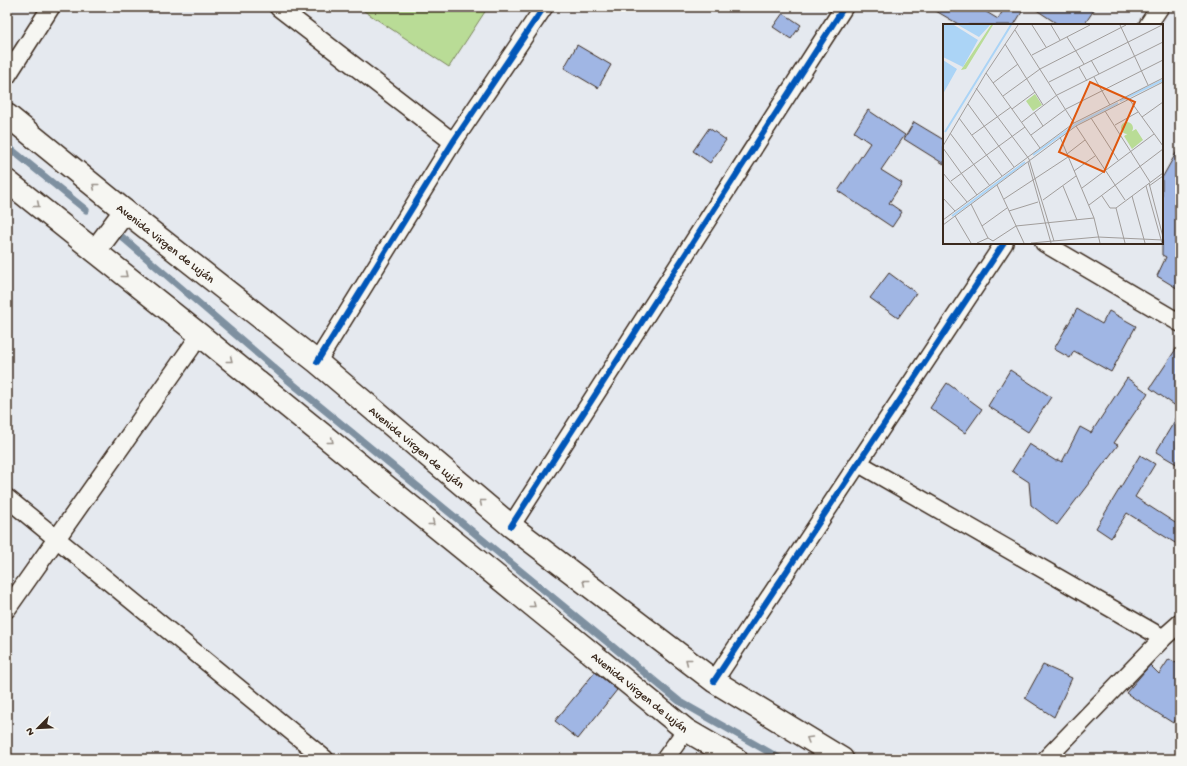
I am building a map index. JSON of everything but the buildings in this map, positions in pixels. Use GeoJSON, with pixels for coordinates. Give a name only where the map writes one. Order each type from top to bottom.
{"type":"FeatureCollection","features":[{"type":"Feature","properties":{"kind":"main road","name":"Avenida Virgen de Luján"},"geometry":{"type":"LineString","coordinates":[[7,115],[125,211],[317,362],[511,526],[714,682],[842,759]]}},
{"type":"Feature","properties":{"kind":"main road","name":"Avenida Virgen de Luján"},"geometry":{"type":"LineString","coordinates":[[7,181],[200,335],[686,730],[736,759]]}},
{"type":"Feature","properties":{"kind":"main road"},"geometry":{"type":"LineString","coordinates":[[95,251],[125,211]]}},
{"type":"Feature","properties":{"kind":"street"},"geometry":{"type":"LineString","coordinates":[[7,76],[51,7]]}},
{"type":"Feature","properties":{"kind":"street"},"geometry":{"type":"LineString","coordinates":[[278,7],[453,142]]}},
{"type":"Feature","properties":{"kind":"street"},"geometry":{"type":"LineString","coordinates":[[317,362],[453,142],[544,7]]}},
{"type":"Feature","properties":{"kind":"street"},"geometry":{"type":"LineString","coordinates":[[511,526],[844,7]]}},
{"type":"Feature","properties":{"kind":"street"},"geometry":{"type":"LineString","coordinates":[[1149,24],[1160,7]]}},
{"type":"Feature","properties":{"kind":"street"},"geometry":{"type":"LineString","coordinates":[[714,682],[1003,244]]}},
{"type":"Feature","properties":{"kind":"street"},"geometry":{"type":"LineString","coordinates":[[1046,244],[1180,323]]}},
{"type":"Feature","properties":{"kind":"street"},"geometry":{"type":"LineString","coordinates":[[7,609],[200,335]]}},
{"type":"Feature","properties":{"kind":"street"},"geometry":{"type":"LineString","coordinates":[[858,463],[1163,638]]}},
{"type":"Feature","properties":{"kind":"street"},"geometry":{"type":"LineString","coordinates":[[7,498],[325,759]]}},
{"type":"Feature","properties":{"kind":"street"},"geometry":{"type":"LineString","coordinates":[[1046,759],[1163,638],[1180,623]]}},
{"type":"Feature","properties":{"kind":"street"},"geometry":{"type":"LineString","coordinates":[[664,759],[686,730]]}},
{"type":"Feature","properties":{"kind":"green space"},"geometry":{"type":"Polygon","coordinates":[[[358,7],[488,7],[449,67],[358,7]]]}},
{"type":"Feature","properties":{"kind":"waterway"},"geometry":{"type":"LineString","coordinates":[[7,146],[86,210]]}},
{"type":"Feature","properties":{"kind":"waterway"},"geometry":{"type":"LineString","coordinates":[[122,237],[288,380],[679,701],[781,759]]}},
{"type":"Feature","properties":{"kind":"cycle path"},"geometry":{"type":"LineString","coordinates":[[317,362],[453,142],[544,7]]}},
{"type":"Feature","properties":{"kind":"cycle path"},"geometry":{"type":"LineString","coordinates":[[511,526],[844,7]]}},
{"type":"Feature","properties":{"kind":"cycle path"},"geometry":{"type":"LineString","coordinates":[[714,681],[1003,244]]}}]}
